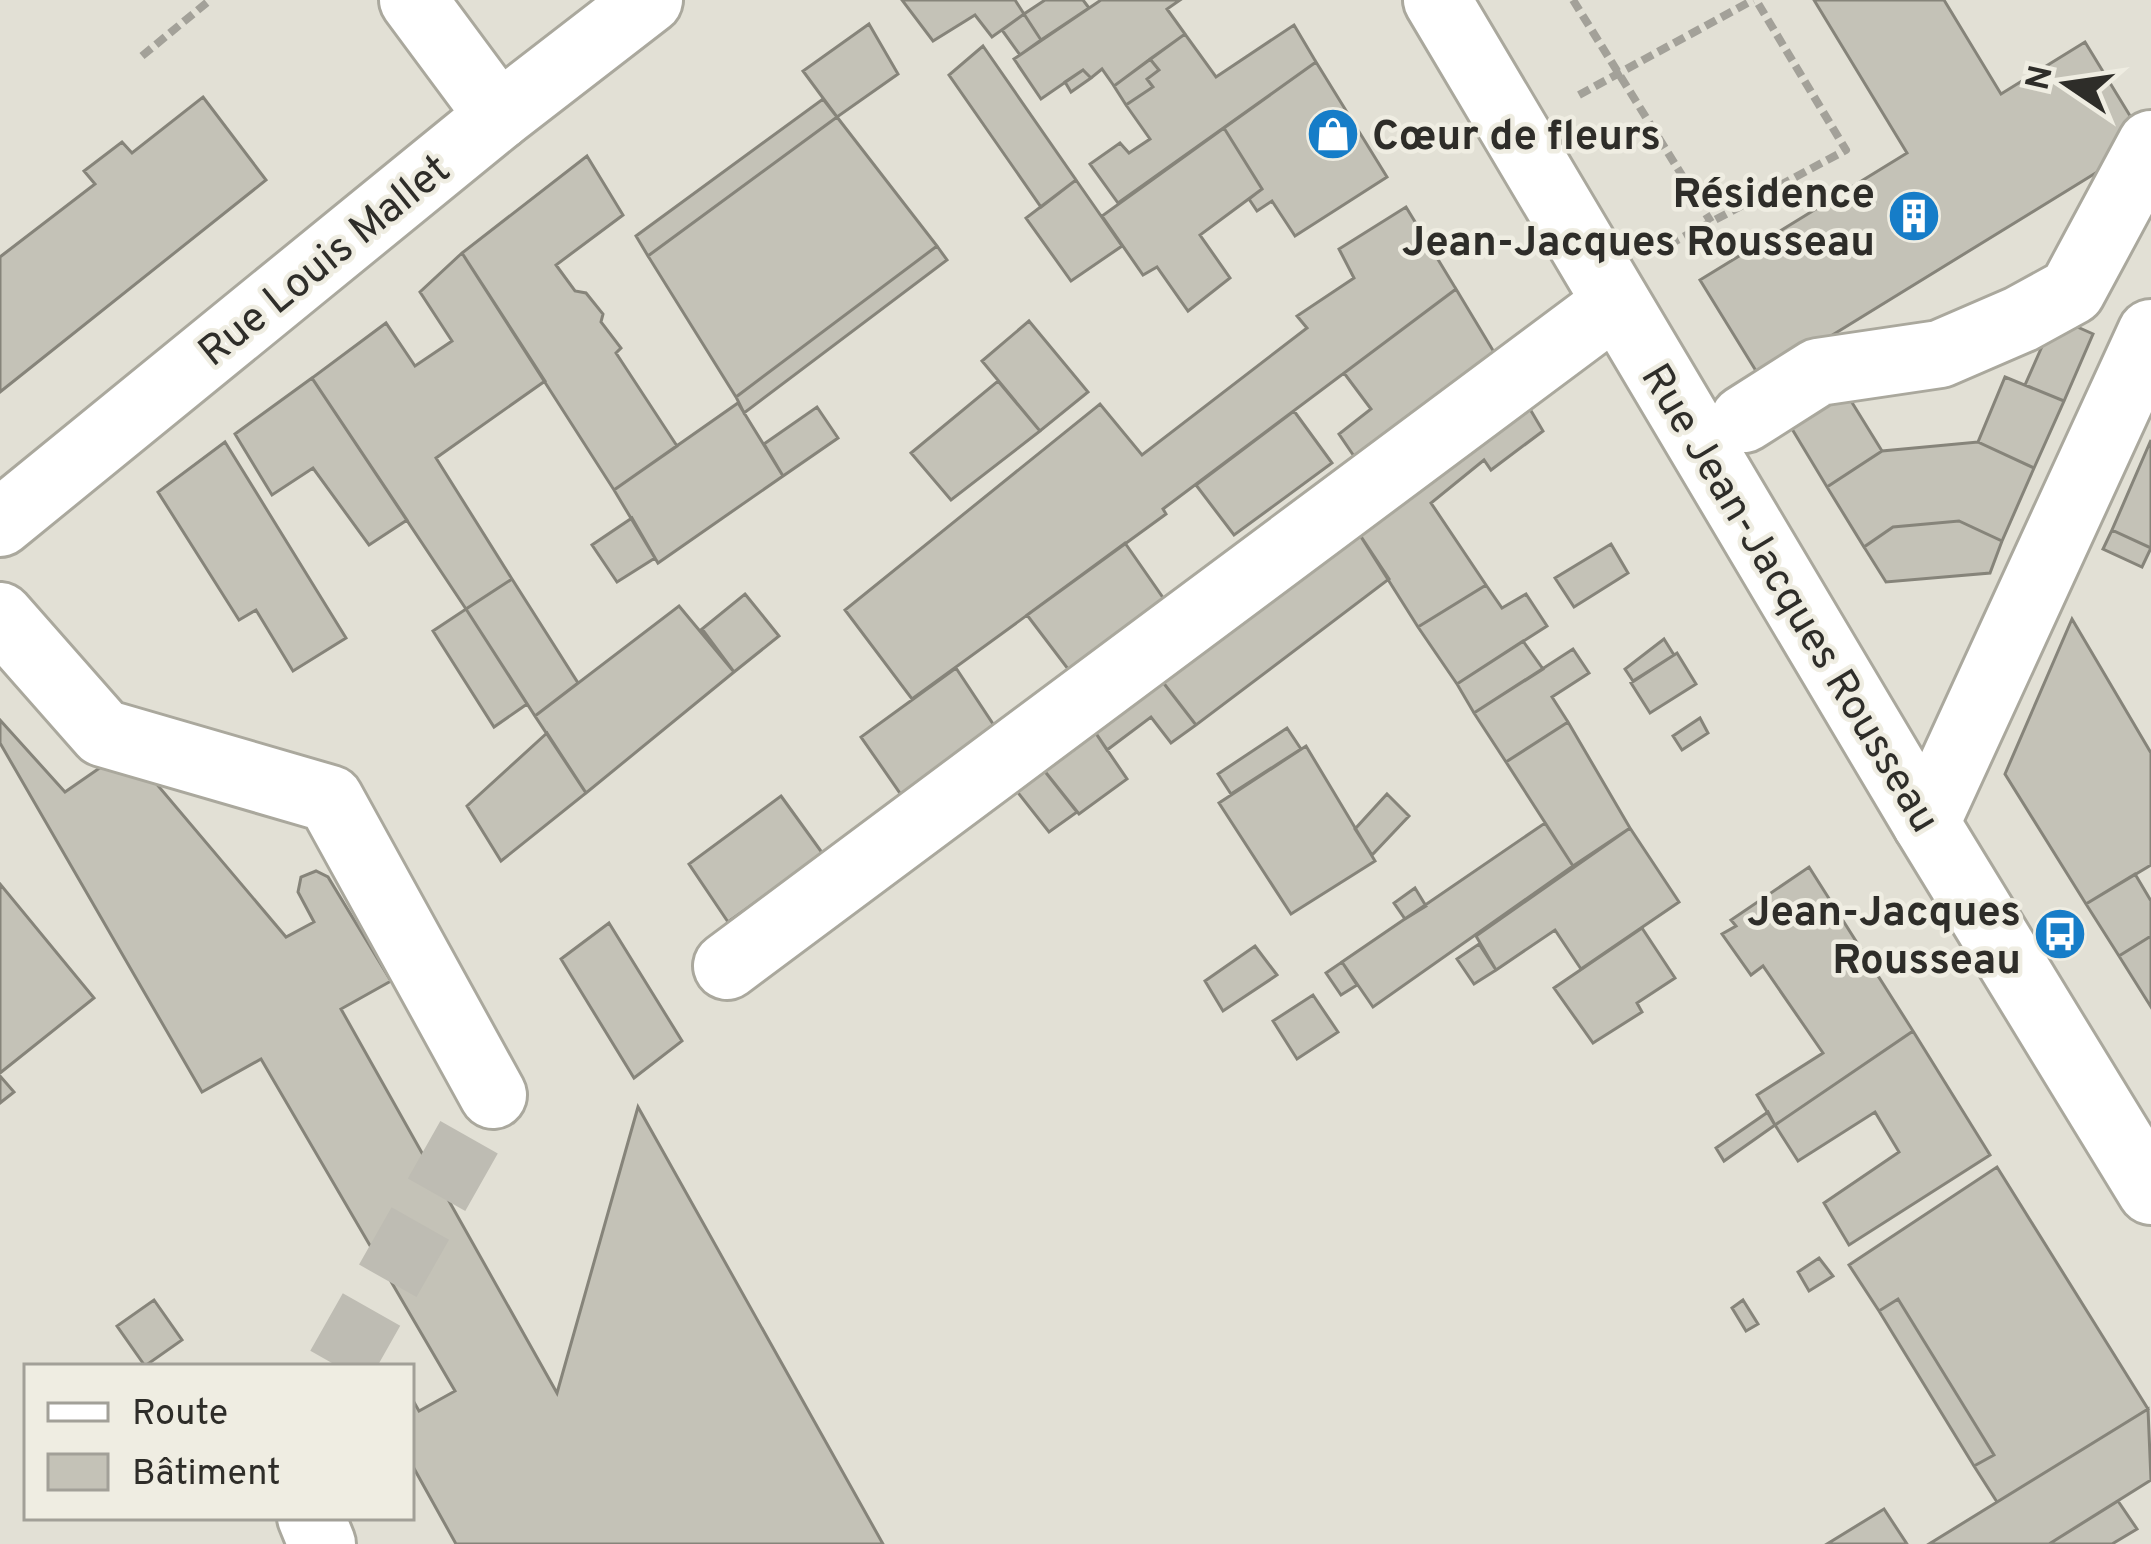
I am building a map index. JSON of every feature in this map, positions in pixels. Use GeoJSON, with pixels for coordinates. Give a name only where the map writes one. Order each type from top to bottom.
{"type":"FeatureCollection","features":[{"type":"Feature","properties":{"kind":"main road"},"geometry":{"type":"LineString","coordinates":[[412,0],[499,116]]}},
{"type":"Feature","properties":{"kind":"main road","name":"Rue Louis Mallet"},"geometry":{"type":"LineString","coordinates":[[0,523],[499,116],[649,0]]}},
{"type":"Feature","properties":{"kind":"main road","name":"Rue Jean-Jacques Rousseau"},"geometry":{"type":"LineString","coordinates":[[1437,0],[1926,824],[2151,1191]]}},
{"type":"Feature","properties":{"kind":"main road"},"geometry":{"type":"LineString","coordinates":[[1744,419],[1818,372],[1940,354],[2021,320],[2072,291],[2151,144]]}},
{"type":"Feature","properties":{"kind":"main road"},"geometry":{"type":"LineString","coordinates":[[727,966],[1610,291]]}},
{"type":"Feature","properties":{"kind":"main road"},"geometry":{"type":"LineString","coordinates":[[1926,824],[2151,333]]}},
{"type":"Feature","properties":{"kind":"main road"},"geometry":{"type":"LineString","coordinates":[[0,616],[103,733],[330,799],[493,1095]]}},
{"type":"Feature","properties":{"kind":"path"},"geometry":{"type":"LineString","coordinates":[[142,56],[210,0]]}},
{"type":"Feature","properties":{"kind":"path"},"geometry":{"type":"LineString","coordinates":[[1573,0],[1711,222]]}},
{"type":"Feature","properties":{"kind":"path"},"geometry":{"type":"LineString","coordinates":[[1514,129],[1755,0],[1846,150],[1711,222],[1610,291]]}},
{"type":"Feature","properties":{"kind":"building"},"geometry":{"type":"Polygon","coordinates":[[[902,0],[1015,0],[1024,14],[992,37],[975,15],[933,41],[902,0]]]}},
{"type":"Feature","properties":{"kind":"building"},"geometry":{"type":"Polygon","coordinates":[[[1045,0],[1083,0],[1089,8],[1041,40],[1024,14],[1045,0]]]}},
{"type":"Feature","properties":{"kind":"building"},"geometry":{"type":"Polygon","coordinates":[[[1101,0],[1180,0],[1167,9],[1185,34],[1114,86],[1102,69],[1091,78],[1083,70],[1041,99],[1014,59],[1101,0]]]}},
{"type":"Feature","properties":{"kind":"building","name":"Résidence Jean-Jacques Rousseau"},"geometry":{"type":"Polygon","coordinates":[[[1814,0],[1944,0],[2001,94],[2085,42],[2146,142],[1761,379],[1700,280],[1907,153],[1814,0]]]}},
{"type":"Feature","properties":{"kind":"building"},"geometry":{"type":"Polygon","coordinates":[[[1024,14],[1041,40],[1020,55],[1002,30],[1024,14]]]}},
{"type":"Feature","properties":{"kind":"building"},"geometry":{"type":"Polygon","coordinates":[[[869,24],[898,74],[837,117],[803,71],[869,24]]]}},
{"type":"Feature","properties":{"kind":"building"},"geometry":{"type":"Polygon","coordinates":[[[1294,25],[1316,62],[1118,203],[1090,164],[1120,143],[1129,153],[1150,139],[1126,105],[1153,87],[1147,79],[1159,70],[1150,59],[1185,34],[1216,77],[1294,25]]]}},
{"type":"Feature","properties":{"kind":"building"},"geometry":{"type":"Polygon","coordinates":[[[983,46],[1076,180],[1041,207],[949,75],[983,46]]]}},
{"type":"Feature","properties":{"kind":"building"},"geometry":{"type":"Polygon","coordinates":[[[1150,59],[1159,70],[1147,79],[1153,87],[1126,105],[1114,86],[1150,59]]]}},
{"type":"Feature","properties":{"kind":"building"},"geometry":{"type":"Polygon","coordinates":[[[1316,62],[1387,177],[1295,236],[1272,201],[1257,211],[1249,199],[1262,189],[1224,128],[1316,62]]]}},
{"type":"Feature","properties":{"kind":"building"},"geometry":{"type":"Polygon","coordinates":[[[1083,70],[1091,78],[1071,92],[1065,82],[1083,70]]]}},
{"type":"Feature","properties":{"kind":"building"},"geometry":{"type":"Polygon","coordinates":[[[203,97],[266,180],[0,392],[0,257],[95,184],[84,171],[122,142],[132,153],[203,97]]]}},
{"type":"Feature","properties":{"kind":"building"},"geometry":{"type":"Polygon","coordinates":[[[823,99],[837,117],[648,256],[636,236],[823,99]]]}},
{"type":"Feature","properties":{"kind":"building"},"geometry":{"type":"Polygon","coordinates":[[[837,117],[937,246],[736,397],[648,256],[837,117]]]}},
{"type":"Feature","properties":{"kind":"building"},"geometry":{"type":"Polygon","coordinates":[[[1224,128],[1262,189],[1200,235],[1230,278],[1188,311],[1157,267],[1143,275],[1102,216],[1224,128]]]}},
{"type":"Feature","properties":{"kind":"building"},"geometry":{"type":"Polygon","coordinates":[[[587,156],[623,215],[556,265],[575,291],[586,293],[603,314],[601,322],[621,348],[616,353],[677,446],[614,490],[462,253],[587,156]]]}},
{"type":"Feature","properties":{"kind":"building"},"geometry":{"type":"Polygon","coordinates":[[[1076,180],[1122,246],[1071,281],[1026,218],[1076,180]]]}},
{"type":"Feature","properties":{"kind":"building"},"geometry":{"type":"Polygon","coordinates":[[[1406,207],[1456,289],[1163,509],[1166,514],[912,699],[845,610],[1100,404],[1142,455],[1307,328],[1297,316],[1354,278],[1339,249],[1406,207]]]}},
{"type":"Feature","properties":{"kind":"building"},"geometry":{"type":"Polygon","coordinates":[[[937,246],[947,260],[744,413],[736,397],[937,246]]]}},
{"type":"Feature","properties":{"kind":"building"},"geometry":{"type":"Polygon","coordinates":[[[462,253],[545,381],[436,458],[512,579],[466,609],[312,378],[386,323],[415,366],[452,341],[420,292],[462,253]]]}},
{"type":"Feature","properties":{"kind":"building"},"geometry":{"type":"Polygon","coordinates":[[[1456,289],[1503,367],[1362,468],[1339,434],[1371,409],[1344,373],[1456,289]]]}},
{"type":"Feature","properties":{"kind":"building"},"geometry":{"type":"Polygon","coordinates":[[[2055,317],[2093,334],[2064,401],[2025,385],[2055,317]]]}},
{"type":"Feature","properties":{"kind":"building"},"geometry":{"type":"Polygon","coordinates":[[[1029,321],[1088,392],[1040,431],[982,361],[1029,321]]]}},
{"type":"Feature","properties":{"kind":"building"},"geometry":{"type":"Polygon","coordinates":[[[2005,377],[2064,401],[2034,468],[1978,442],[2005,377]]]}},
{"type":"Feature","properties":{"kind":"building"},"geometry":{"type":"Polygon","coordinates":[[[312,378],[407,520],[369,545],[313,468],[272,495],[235,434],[312,378]]]}},
{"type":"Feature","properties":{"kind":"building"},"geometry":{"type":"Polygon","coordinates":[[[998,381],[1040,431],[951,500],[911,453],[998,381]]]}},
{"type":"Feature","properties":{"kind":"building"},"geometry":{"type":"Polygon","coordinates":[[[1843,388],[1882,451],[1827,487],[1789,424],[1843,388]]]}},
{"type":"Feature","properties":{"kind":"building"},"geometry":{"type":"Polygon","coordinates":[[[1521,394],[1543,431],[1491,470],[1484,460],[1431,503],[1486,585],[1418,627],[1358,532],[1521,394]]]}},
{"type":"Feature","properties":{"kind":"building"},"geometry":{"type":"Polygon","coordinates":[[[738,403],[783,476],[658,563],[614,490],[738,403]]]}},
{"type":"Feature","properties":{"kind":"building"},"geometry":{"type":"Polygon","coordinates":[[[817,407],[838,438],[783,476],[764,444],[817,407]]]}},
{"type":"Feature","properties":{"kind":"building"},"geometry":{"type":"Polygon","coordinates":[[[1294,411],[1332,463],[1234,535],[1196,485],[1294,411]]]}},
{"type":"Feature","properties":{"kind":"building"},"geometry":{"type":"Polygon","coordinates":[[[2151,440],[2151,548],[2112,530],[2151,440]]]}},
{"type":"Feature","properties":{"kind":"building"},"geometry":{"type":"Polygon","coordinates":[[[225,442],[346,638],[293,671],[256,610],[239,620],[158,492],[225,442]]]}},
{"type":"Feature","properties":{"kind":"building"},"geometry":{"type":"Polygon","coordinates":[[[1978,442],[2034,468],[2002,541],[1959,521],[1893,527],[1864,547],[1827,487],[1882,451],[1978,442]]]}},
{"type":"Feature","properties":{"kind":"building"},"geometry":{"type":"Polygon","coordinates":[[[632,518],[655,558],[617,582],[592,545],[632,518]]]}},
{"type":"Feature","properties":{"kind":"building"},"geometry":{"type":"Polygon","coordinates":[[[1959,521],[2002,541],[1990,573],[1886,582],[1864,547],[1893,527],[1959,521]]]}},
{"type":"Feature","properties":{"kind":"building"},"geometry":{"type":"Polygon","coordinates":[[[2112,530],[2151,548],[2142,567],[2103,549],[2112,530]]]}},
{"type":"Feature","properties":{"kind":"building"},"geometry":{"type":"Polygon","coordinates":[[[1358,532],[1389,579],[1196,725],[1162,681],[1358,532]]]}},
{"type":"Feature","properties":{"kind":"building"},"geometry":{"type":"Polygon","coordinates":[[[1125,543],[1166,602],[1071,673],[1027,615],[1125,543]]]}},
{"type":"Feature","properties":{"kind":"building"},"geometry":{"type":"Polygon","coordinates":[[[1611,544],[1628,573],[1574,607],[1555,578],[1611,544]]]}},
{"type":"Feature","properties":{"kind":"building"},"geometry":{"type":"Polygon","coordinates":[[[512,579],[578,683],[535,716],[466,609],[512,579]]]}},
{"type":"Feature","properties":{"kind":"building"},"geometry":{"type":"Polygon","coordinates":[[[1486,585],[1502,608],[1526,594],[1547,626],[1457,684],[1418,627],[1486,585]]]}},
{"type":"Feature","properties":{"kind":"building"},"geometry":{"type":"Polygon","coordinates":[[[745,594],[779,636],[734,672],[702,629],[745,594]]]}},
{"type":"Feature","properties":{"kind":"building"},"geometry":{"type":"Polygon","coordinates":[[[679,606],[734,672],[586,793],[535,716],[679,606]]]}},
{"type":"Feature","properties":{"kind":"building"},"geometry":{"type":"Polygon","coordinates":[[[466,609],[527,704],[494,727],[433,631],[466,609]]]}},
{"type":"Feature","properties":{"kind":"building"},"geometry":{"type":"Polygon","coordinates":[[[2072,619],[2151,753],[2151,865],[2086,904],[2005,774],[2072,619]]]}},
{"type":"Feature","properties":{"kind":"building"},"geometry":{"type":"Polygon","coordinates":[[[1664,639],[1674,655],[1633,681],[1625,669],[1664,639]]]}},
{"type":"Feature","properties":{"kind":"building"},"geometry":{"type":"Polygon","coordinates":[[[1523,641],[1543,669],[1474,713],[1457,684],[1523,641]]]}},
{"type":"Feature","properties":{"kind":"building"},"geometry":{"type":"Polygon","coordinates":[[[1573,649],[1589,673],[1552,697],[1568,722],[1506,762],[1474,713],[1573,649]]]}},
{"type":"Feature","properties":{"kind":"building"},"geometry":{"type":"Polygon","coordinates":[[[1677,653],[1696,684],[1650,713],[1631,683],[1677,653]]]}},
{"type":"Feature","properties":{"kind":"building"},"geometry":{"type":"Polygon","coordinates":[[[956,668],[995,727],[902,796],[861,737],[956,668]]]}},
{"type":"Feature","properties":{"kind":"building"},"geometry":{"type":"Polygon","coordinates":[[[1162,681],[1196,725],[1171,743],[1151,717],[1107,750],[1093,729],[1162,681]]]}},
{"type":"Feature","properties":{"kind":"building"},"geometry":{"type":"Polygon","coordinates":[[[1700,718],[1708,733],[1682,750],[1673,736],[1700,718]]]}},
{"type":"Feature","properties":{"kind":"building"},"geometry":{"type":"Polygon","coordinates":[[[0,720],[65,792],[127,749],[286,937],[314,922],[298,892],[301,877],[316,871],[328,877],[391,981],[341,1009],[557,1393],[638,1107],[883,1544],[456,1544],[414,1468],[414,1402],[419,1411],[455,1391],[261,1059],[202,1092],[0,743],[0,720]]]}},
{"type":"Feature","properties":{"kind":"building"},"geometry":{"type":"Polygon","coordinates":[[[1568,722],[1630,828],[1573,866],[1506,762],[1568,722]]]}},
{"type":"Feature","properties":{"kind":"building"},"geometry":{"type":"Polygon","coordinates":[[[1287,728],[1301,749],[1231,794],[1218,774],[1287,728]]]}},
{"type":"Feature","properties":{"kind":"building"},"geometry":{"type":"Polygon","coordinates":[[[1093,729],[1127,779],[1079,814],[1039,764],[1093,729]]]}},
{"type":"Feature","properties":{"kind":"building"},"geometry":{"type":"Polygon","coordinates":[[[547,733],[586,793],[501,861],[467,806],[547,733]]]}},
{"type":"Feature","properties":{"kind":"building"},"geometry":{"type":"Polygon","coordinates":[[[1306,746],[1375,861],[1291,914],[1219,803],[1306,746]]]}},
{"type":"Feature","properties":{"kind":"building"},"geometry":{"type":"Polygon","coordinates":[[[1039,764],[1077,812],[1049,832],[1012,785],[1039,764]]]}},
{"type":"Feature","properties":{"kind":"building"},"geometry":{"type":"Polygon","coordinates":[[[1387,794],[1409,816],[1372,855],[1355,829],[1387,794]]]}},
{"type":"Feature","properties":{"kind":"building"},"geometry":{"type":"Polygon","coordinates":[[[781,796],[823,854],[728,922],[689,864],[781,796]]]}},
{"type":"Feature","properties":{"kind":"building"},"geometry":{"type":"Polygon","coordinates":[[[1545,823],[1573,866],[1373,1007],[1342,962],[1545,823]]]}},
{"type":"Feature","properties":{"kind":"building"},"geometry":{"type":"Polygon","coordinates":[[[1630,828],[1679,902],[1581,969],[1555,930],[1496,970],[1476,936],[1630,828]]]}},
{"type":"Feature","properties":{"kind":"building"},"geometry":{"type":"Polygon","coordinates":[[[1809,867],[1913,1031],[1775,1125],[1757,1095],[1823,1053],[1763,966],[1751,975],[1722,934],[1736,926],[1731,920],[1809,867]]]}},
{"type":"Feature","properties":{"kind":"building"},"geometry":{"type":"Polygon","coordinates":[[[2135,874],[2151,901],[2151,936],[2119,956],[2086,904],[2135,874]]]}},
{"type":"Feature","properties":{"kind":"building"},"geometry":{"type":"Polygon","coordinates":[[[0,884],[94,998],[0,1073],[0,884]]]}},
{"type":"Feature","properties":{"kind":"building"},"geometry":{"type":"Polygon","coordinates":[[[1415,888],[1426,906],[1405,919],[1394,903],[1415,888]]]}},
{"type":"Feature","properties":{"kind":"building"},"geometry":{"type":"Polygon","coordinates":[[[609,923],[682,1041],[634,1078],[561,959],[609,923]]]}},
{"type":"Feature","properties":{"kind":"building"},"geometry":{"type":"Polygon","coordinates":[[[1642,928],[1675,978],[1637,1003],[1642,1012],[1593,1043],[1554,988],[1642,928]]]}},
{"type":"Feature","properties":{"kind":"building"},"geometry":{"type":"Polygon","coordinates":[[[2151,936],[2151,1007],[2119,956],[2151,936]]]}},
{"type":"Feature","properties":{"kind":"building"},"geometry":{"type":"Polygon","coordinates":[[[1479,944],[1496,970],[1474,984],[1457,959],[1479,944]]]}},
{"type":"Feature","properties":{"kind":"building"},"geometry":{"type":"Polygon","coordinates":[[[1255,946],[1277,975],[1223,1011],[1205,981],[1255,946]]]}},
{"type":"Feature","properties":{"kind":"building"},"geometry":{"type":"Polygon","coordinates":[[[1342,962],[1357,985],[1341,995],[1326,973],[1342,962]]]}},
{"type":"Feature","properties":{"kind":"building"},"geometry":{"type":"Polygon","coordinates":[[[1313,995],[1338,1032],[1297,1059],[1273,1021],[1313,995]]]}},
{"type":"Feature","properties":{"kind":"building"},"geometry":{"type":"Polygon","coordinates":[[[1913,1031],[1990,1155],[1849,1245],[1824,1203],[1899,1152],[1875,1112],[1798,1161],[1775,1125],[1913,1031]]]}},
{"type":"Feature","properties":{"kind":"building"},"geometry":{"type":"Polygon","coordinates":[[[0,1076],[14,1092],[0,1103],[0,1076]]]}},
{"type":"Feature","properties":{"kind":"building"},"geometry":{"type":"Polygon","coordinates":[[[1768,1112],[1775,1125],[1724,1161],[1716,1148],[1768,1112]]]}},
{"type":"Feature","properties":{"kind":"building"},"geometry":{"type":"Polygon","coordinates":[[[1997,1167],[2148,1409],[1997,1502],[1974,1466],[1994,1455],[1898,1299],[1879,1311],[1849,1265],[1997,1167]]]}},
{"type":"Feature","properties":{"kind":"building"},"geometry":{"type":"Polygon","coordinates":[[[1819,1258],[1833,1276],[1809,1291],[1798,1272],[1819,1258]]]}},
{"type":"Feature","properties":{"kind":"building"},"geometry":{"type":"Polygon","coordinates":[[[1898,1299],[1994,1455],[1974,1466],[1879,1311],[1898,1299]]]}},
{"type":"Feature","properties":{"kind":"building"},"geometry":{"type":"Polygon","coordinates":[[[154,1300],[182,1340],[144,1364],[117,1326],[154,1300]]]}},
{"type":"Feature","properties":{"kind":"building"},"geometry":{"type":"Polygon","coordinates":[[[1743,1300],[1758,1324],[1746,1331],[1732,1308],[1743,1300]]]}},
{"type":"Feature","properties":{"kind":"building"},"geometry":{"type":"Polygon","coordinates":[[[2148,1409],[2151,1480],[2049,1544],[1929,1544],[2148,1409]]]}},
{"type":"Feature","properties":{"kind":"building"},"geometry":{"type":"Polygon","coordinates":[[[2118,1501],[2137,1529],[2112,1544],[2049,1544],[2118,1501]]]}},
{"type":"Feature","properties":{"kind":"building"},"geometry":{"type":"Polygon","coordinates":[[[1884,1509],[1907,1544],[1827,1544],[1884,1509]]]}},
{"type":"Feature","properties":{"kind":"tunnel"},"geometry":{"type":"LineString","coordinates":[[341,1364],[493,1095]]}},
{"type":"Feature","properties":{"kind":"place","name":"Cœur de fleurs"},"geometry":{"type":"Point","coordinates":[1333,134]}},
{"type":"Feature","properties":{"kind":"place","name":"Résidence Jean-Jacques Rousseau"},"geometry":{"type":"Point","coordinates":[1914,216]}},
{"type":"Feature","properties":{"kind":"place","name":"Jean-Jacques Rousseau"},"geometry":{"type":"Point","coordinates":[2060,934]}}]}
